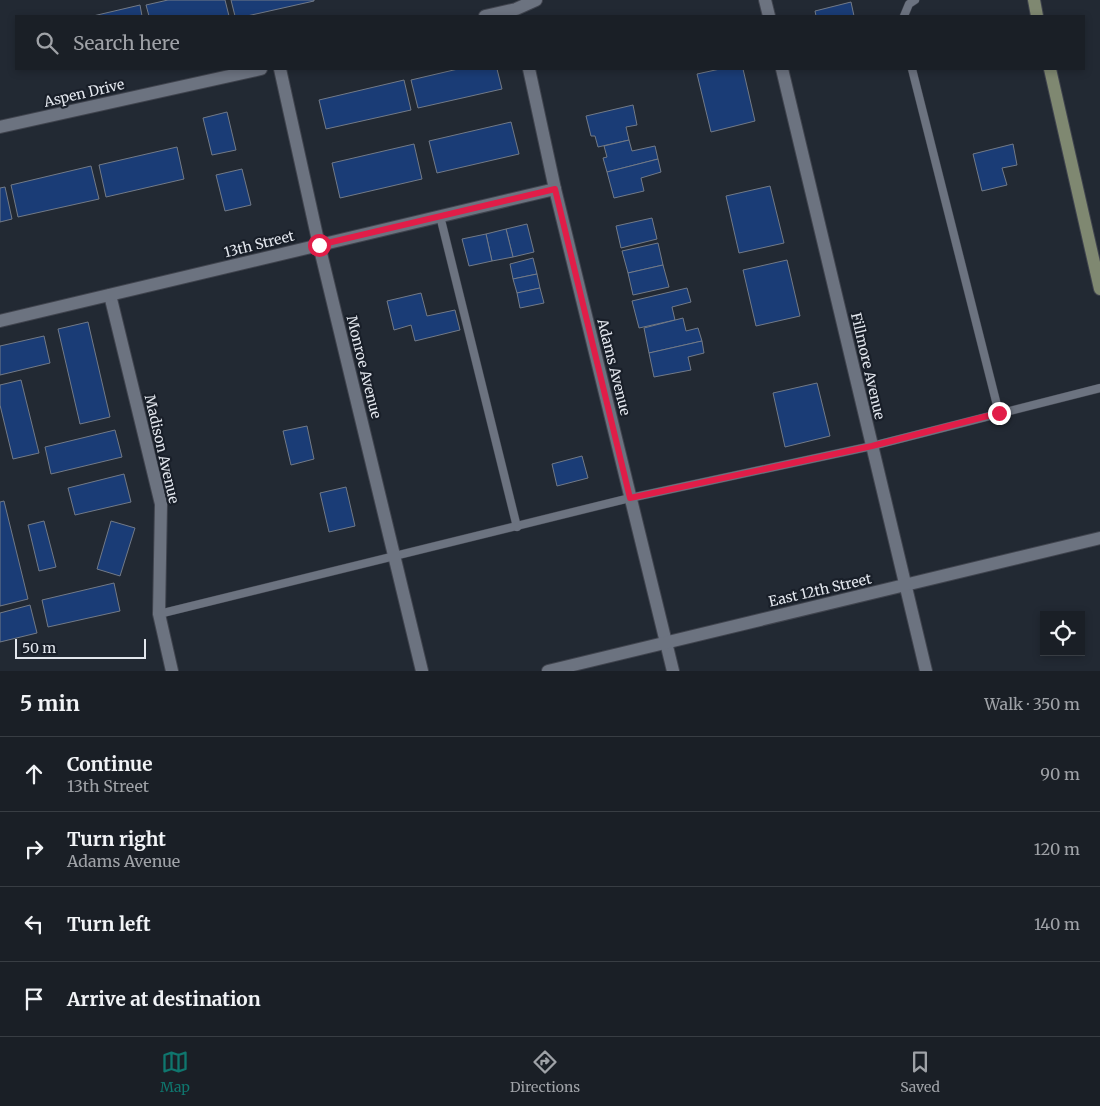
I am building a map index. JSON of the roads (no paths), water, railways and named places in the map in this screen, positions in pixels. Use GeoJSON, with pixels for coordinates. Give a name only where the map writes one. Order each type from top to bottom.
{"type":"FeatureCollection","features":[{"type":"Feature","properties":{"kind":"street"},"geometry":{"type":"LineString","coordinates":[[496,15],[517,13],[536,0]]}},
{"type":"Feature","properties":{"kind":"street"},"geometry":{"type":"LineString","coordinates":[[765,0],[769,15]]}},
{"type":"Feature","properties":{"kind":"street"},"geometry":{"type":"LineString","coordinates":[[1034,0],[1038,15]]}},
{"type":"Feature","properties":{"kind":"street","name":"Aspen Drive"},"geometry":{"type":"LineString","coordinates":[[0,127],[256,70]]}},
{"type":"Feature","properties":{"kind":"street","name":"Monroe Avenue"},"geometry":{"type":"LineString","coordinates":[[280,70],[319,245],[422,671]]}},
{"type":"Feature","properties":{"kind":"street","name":"Adams Avenue"},"geometry":{"type":"LineString","coordinates":[[529,70],[555,189],[673,671]]}},
{"type":"Feature","properties":{"kind":"street","name":"Fillmore Avenue"},"geometry":{"type":"LineString","coordinates":[[782,70],[926,671]]}},
{"type":"Feature","properties":{"kind":"street"},"geometry":{"type":"LineString","coordinates":[[1050,70],[1100,289]]}},
{"type":"Feature","properties":{"kind":"street","name":"13th Street"},"geometry":{"type":"LineString","coordinates":[[0,322],[555,189]]}},
{"type":"Feature","properties":{"kind":"street","name":"Madison Avenue"},"geometry":{"type":"LineString","coordinates":[[110,295],[161,504],[159,614],[172,671]]}},
{"type":"Feature","properties":{"kind":"street","name":"East 12th Street"},"geometry":{"type":"LineString","coordinates":[[548,671],[1100,538]]}},
{"type":"Feature","properties":{"kind":"lane"},"geometry":{"type":"LineString","coordinates":[[904,15],[909,4],[915,0]]}},
{"type":"Feature","properties":{"kind":"lane"},"geometry":{"type":"LineString","coordinates":[[912,70],[999,413]]}},
{"type":"Feature","properties":{"kind":"lane"},"geometry":{"type":"LineString","coordinates":[[440,216],[517,527]]}},
{"type":"Feature","properties":{"kind":"lane"},"geometry":{"type":"LineString","coordinates":[[159,614],[395,558],[630,498],[872,446],[1100,388]]}}]}
